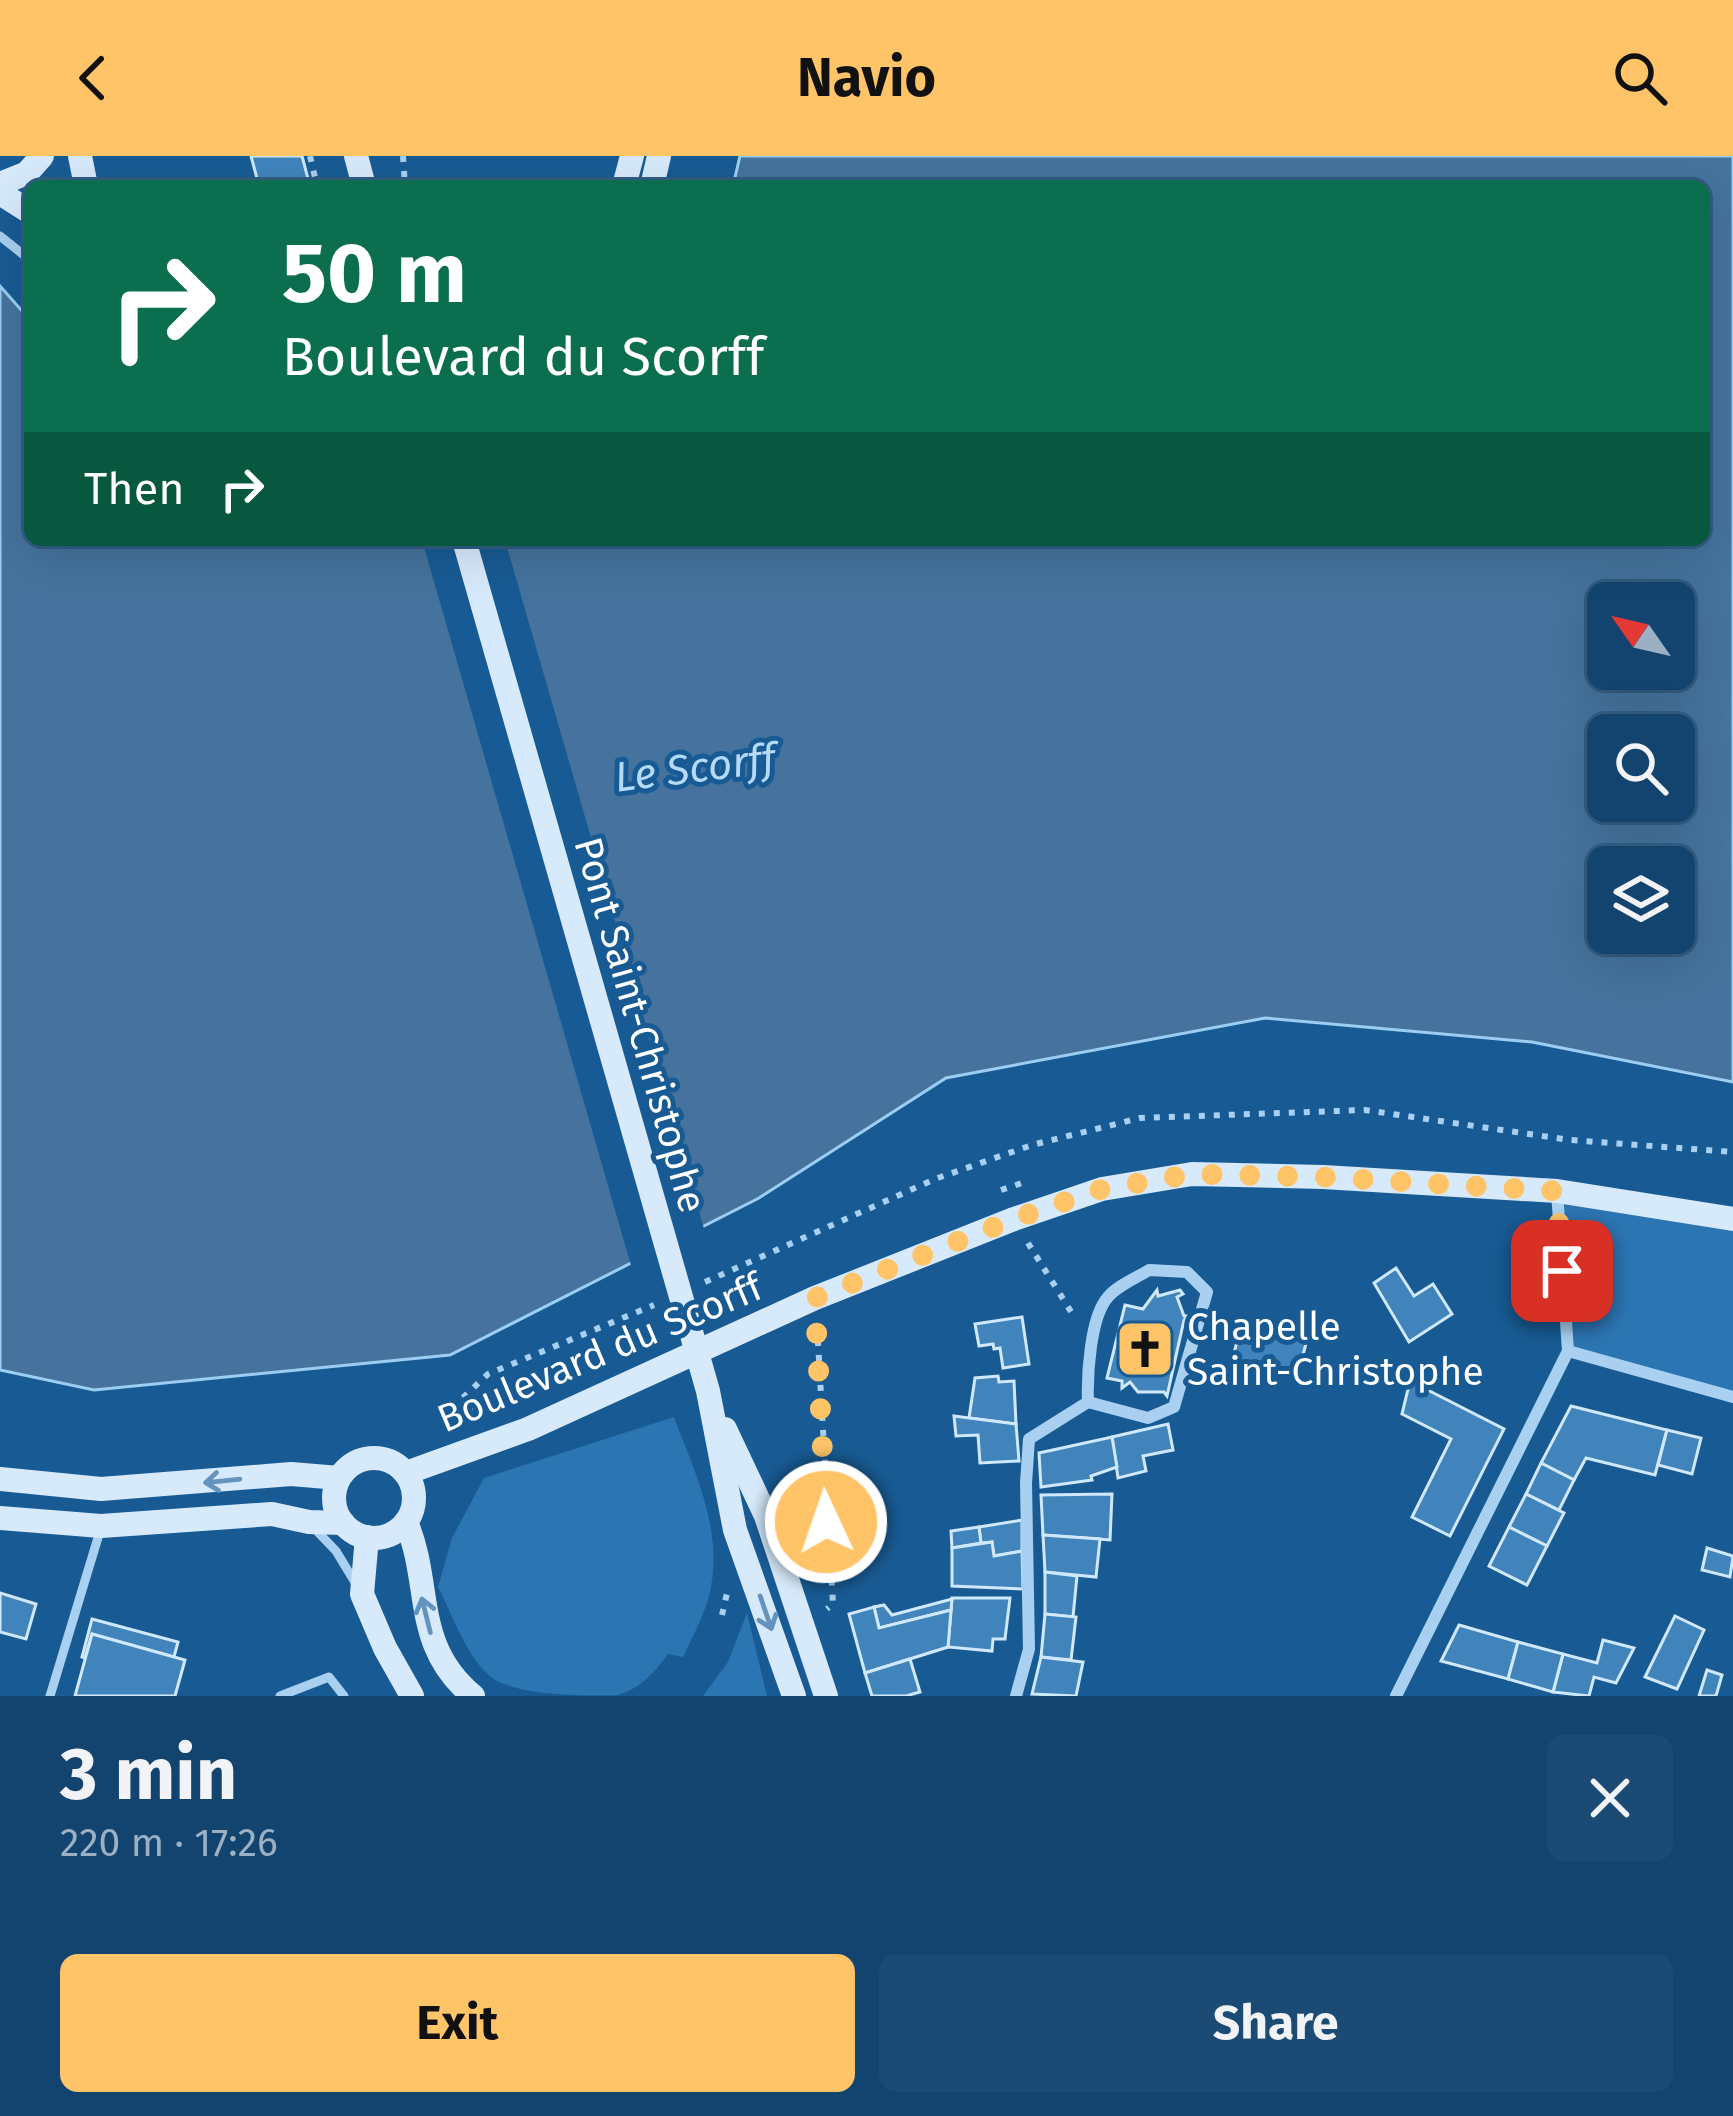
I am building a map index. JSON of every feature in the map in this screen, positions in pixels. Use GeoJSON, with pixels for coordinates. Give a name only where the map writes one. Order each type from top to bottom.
{"type":"FeatureCollection","features":[{"type":"Feature","properties":{"kind":"main road"},"geometry":{"type":"LineString","coordinates":[[24,207],[0,189],[42,156]]}},
{"type":"Feature","properties":{"kind":"main road","name":"Pont Saint-Christophe"},"geometry":{"type":"LineString","coordinates":[[466,546],[708,1391]]}},
{"type":"Feature","properties":{"kind":"main road","name":"Boulevard du Scorff"},"geometry":{"type":"LineString","coordinates":[[406,1474],[528,1429],[815,1298],[1102,1189],[1192,1174],[1323,1177],[1557,1191],[1733,1219]]}},
{"type":"Feature","properties":{"kind":"main road"},"geometry":{"type":"LineString","coordinates":[[708,1391],[735,1530],[794,1696]]}},
{"type":"Feature","properties":{"kind":"main road"},"geometry":{"type":"LineString","coordinates":[[708,1391],[766,1516],[826,1696]]}},
{"type":"Feature","properties":{"kind":"main road"},"geometry":{"type":"LineString","coordinates":[[0,1518],[101,1526],[272,1514],[343,1523],[367,1537],[382,1537],[406,1522],[413,1507],[413,1490],[397,1464],[371,1457],[347,1468],[334,1494],[343,1523]]}},
{"type":"Feature","properties":{"kind":"main road"},"geometry":{"type":"LineString","coordinates":[[0,1479],[101,1489],[291,1474],[339,1478]]}},
{"type":"Feature","properties":{"kind":"main road"},"geometry":{"type":"LineString","coordinates":[[406,1522],[417,1549],[422,1609],[435,1647],[473,1696]]}},
{"type":"Feature","properties":{"kind":"main road"},"geometry":{"type":"LineString","coordinates":[[367,1537],[362,1594],[412,1696]]}},
{"type":"Feature","properties":{"kind":"street"},"geometry":{"type":"LineString","coordinates":[[1396,1696],[1568,1352],[1557,1191]]}},
{"type":"Feature","properties":{"kind":"street"},"geometry":{"type":"LineString","coordinates":[[1016,1696],[1029,1649],[1029,1439],[1088,1402],[1148,1418],[1174,1407],[1207,1292],[1187,1272],[1148,1270],[1106,1298],[1091,1345],[1088,1402]]}},
{"type":"Feature","properties":{"kind":"street"},"geometry":{"type":"LineString","coordinates":[[1568,1352],[1733,1397]]}},
{"type":"Feature","properties":{"kind":"lane"},"geometry":{"type":"LineString","coordinates":[[0,236],[24,255]]}},
{"type":"Feature","properties":{"kind":"lane"},"geometry":{"type":"LineString","coordinates":[[309,1522],[336,1551],[362,1594]]}},
{"type":"Feature","properties":{"kind":"lane"},"geometry":{"type":"LineString","coordinates":[[50,1696],[101,1526]]}},
{"type":"Feature","properties":{"kind":"lane"},"geometry":{"type":"LineString","coordinates":[[280,1696],[329,1677],[344,1696]]}},
{"type":"Feature","properties":{"kind":"path"},"geometry":{"type":"LineString","coordinates":[[993,1194],[1035,1180]]}},
{"type":"Feature","properties":{"kind":"path"},"geometry":{"type":"LineString","coordinates":[[1014,1219],[1060,1296]]}},
{"type":"Feature","properties":{"kind":"path"},"geometry":{"type":"LineString","coordinates":[[815,1298],[829,1567]]}},
{"type":"Feature","properties":{"kind":"path"},"geometry":{"type":"LineString","coordinates":[[452,1408],[478,1410],[579,1372]]}},
{"type":"Feature","properties":{"kind":"shaded area"},"geometry":{"type":"Polygon","coordinates":[[[1557,1191],[1733,1219],[1733,1397],[1568,1351],[1557,1191]]]}},
{"type":"Feature","properties":{"kind":"shaded area"},"geometry":{"type":"Polygon","coordinates":[[[674,1417],[707,1510],[714,1557],[706,1606],[683,1657],[668,1654],[646,1679],[618,1695],[534,1691],[491,1677],[467,1647],[438,1587],[452,1538],[484,1478],[674,1417]]]}},
{"type":"Feature","properties":{"kind":"shaded area"},"geometry":{"type":"Polygon","coordinates":[[[747,1613],[767,1696],[703,1696],[728,1662],[747,1613]]]}},
{"type":"Feature","properties":{"kind":"water","name":"Le Scorff"},"geometry":{"type":"Polygon","coordinates":[[[740,156],[1733,156],[1733,1082],[1532,1042],[1265,1018],[946,1078],[759,1198],[450,1355],[94,1390],[0,1370],[0,286],[24,313],[24,546],[1710,546],[1710,180],[734,180],[740,156]]]}},
{"type":"Feature","properties":{"kind":"pier"},"geometry":{"type":"Polygon","coordinates":[[[424,546],[507,546],[705,1232],[632,1269],[424,546]]]}},
{"type":"Feature","properties":{"kind":"building"},"geometry":{"type":"Polygon","coordinates":[[[251,156],[302,156],[308,180],[257,180],[251,156]]]}},
{"type":"Feature","properties":{"kind":"building"},"geometry":{"type":"Polygon","coordinates":[[[1396,1268],[1414,1296],[1433,1284],[1452,1314],[1409,1342],[1374,1283],[1396,1268]]]}},
{"type":"Feature","properties":{"kind":"building","name":"Chapelle Saint-Christophe"},"geometry":{"type":"Polygon","coordinates":[[[1157,1290],[1158,1296],[1180,1290],[1183,1294],[1177,1297],[1184,1316],[1189,1316],[1184,1320],[1167,1396],[1138,1392],[1130,1382],[1122,1388],[1122,1381],[1107,1378],[1125,1305],[1143,1309],[1157,1290]]]}},
{"type":"Feature","properties":{"kind":"building"},"geometry":{"type":"Polygon","coordinates":[[[1022,1317],[1029,1364],[1003,1368],[1000,1348],[979,1346],[975,1324],[1022,1317]]]}},
{"type":"Feature","properties":{"kind":"building"},"geometry":{"type":"Polygon","coordinates":[[[1243,1318],[1308,1336],[1297,1378],[1232,1361],[1243,1318]]]}},
{"type":"Feature","properties":{"kind":"building"},"geometry":{"type":"Polygon","coordinates":[[[998,1376],[999,1382],[1014,1381],[1016,1424],[969,1418],[975,1378],[998,1376]]]}},
{"type":"Feature","properties":{"kind":"building"},"geometry":{"type":"Polygon","coordinates":[[[1410,1381],[1504,1429],[1450,1536],[1412,1517],[1451,1439],[1402,1414],[1410,1381]]]}},
{"type":"Feature","properties":{"kind":"building"},"geometry":{"type":"Polygon","coordinates":[[[1571,1406],[1667,1430],[1655,1475],[1586,1458],[1574,1480],[1541,1463],[1571,1406]]]}},
{"type":"Feature","properties":{"kind":"building"},"geometry":{"type":"Polygon","coordinates":[[[954,1416],[1016,1424],[1019,1461],[980,1463],[978,1435],[956,1436],[954,1416]]]}},
{"type":"Feature","properties":{"kind":"building"},"geometry":{"type":"Polygon","coordinates":[[[1168,1424],[1173,1450],[1143,1456],[1146,1471],[1118,1478],[1112,1437],[1168,1424]]]}},
{"type":"Feature","properties":{"kind":"building"},"geometry":{"type":"Polygon","coordinates":[[[1667,1430],[1701,1438],[1692,1474],[1658,1465],[1667,1430]]]}},
{"type":"Feature","properties":{"kind":"building"},"geometry":{"type":"Polygon","coordinates":[[[1112,1437],[1117,1467],[1091,1476],[1092,1480],[1041,1487],[1039,1453],[1112,1437]]]}},
{"type":"Feature","properties":{"kind":"building"},"geometry":{"type":"Polygon","coordinates":[[[1541,1463],[1574,1480],[1559,1510],[1526,1494],[1541,1463]]]}},
{"type":"Feature","properties":{"kind":"building"},"geometry":{"type":"Polygon","coordinates":[[[1112,1494],[1110,1540],[1043,1535],[1041,1495],[1112,1494]]]}},
{"type":"Feature","properties":{"kind":"building"},"geometry":{"type":"Polygon","coordinates":[[[1526,1494],[1564,1513],[1547,1546],[1509,1527],[1526,1494]]]}},
{"type":"Feature","properties":{"kind":"building"},"geometry":{"type":"Polygon","coordinates":[[[1022,1520],[1022,1551],[994,1556],[992,1542],[981,1543],[979,1527],[1022,1520]]]}},
{"type":"Feature","properties":{"kind":"building"},"geometry":{"type":"Polygon","coordinates":[[[979,1527],[981,1543],[952,1548],[951,1531],[979,1527]]]}},
{"type":"Feature","properties":{"kind":"building"},"geometry":{"type":"Polygon","coordinates":[[[1509,1527],[1547,1546],[1527,1585],[1489,1566],[1509,1527]]]}},
{"type":"Feature","properties":{"kind":"building"},"geometry":{"type":"Polygon","coordinates":[[[1043,1535],[1100,1539],[1096,1577],[1045,1572],[1043,1535]]]}},
{"type":"Feature","properties":{"kind":"building"},"geometry":{"type":"Polygon","coordinates":[[[992,1542],[994,1556],[1022,1551],[1023,1589],[952,1586],[952,1548],[992,1542]]]}},
{"type":"Feature","properties":{"kind":"building"},"geometry":{"type":"Polygon","coordinates":[[[1707,1548],[1733,1556],[1730,1577],[1702,1570],[1707,1548]]]}},
{"type":"Feature","properties":{"kind":"building"},"geometry":{"type":"Polygon","coordinates":[[[1045,1572],[1077,1576],[1073,1617],[1045,1614],[1045,1572]]]}},
{"type":"Feature","properties":{"kind":"building"},"geometry":{"type":"Polygon","coordinates":[[[0,1593],[36,1604],[26,1639],[0,1632],[0,1593]]]}},
{"type":"Feature","properties":{"kind":"building"},"geometry":{"type":"Polygon","coordinates":[[[952,1598],[1010,1598],[1005,1639],[993,1639],[992,1651],[948,1647],[952,1598]]]}},
{"type":"Feature","properties":{"kind":"building"},"geometry":{"type":"Polygon","coordinates":[[[952,1599],[951,1610],[879,1628],[874,1607],[884,1605],[892,1615],[952,1599]]]}},
{"type":"Feature","properties":{"kind":"building"},"geometry":{"type":"Polygon","coordinates":[[[874,1607],[879,1628],[951,1610],[948,1647],[865,1673],[849,1614],[874,1607]]]}},
{"type":"Feature","properties":{"kind":"building"},"geometry":{"type":"Polygon","coordinates":[[[1045,1614],[1076,1617],[1071,1660],[1041,1657],[1045,1614]]]}},
{"type":"Feature","properties":{"kind":"building"},"geometry":{"type":"Polygon","coordinates":[[[1675,1616],[1704,1630],[1677,1689],[1645,1677],[1675,1616]]]}},
{"type":"Feature","properties":{"kind":"building"},"geometry":{"type":"Polygon","coordinates":[[[92,1619],[178,1642],[174,1657],[92,1634],[82,1657],[92,1619]]]}},
{"type":"Feature","properties":{"kind":"building"},"geometry":{"type":"Polygon","coordinates":[[[1459,1625],[1518,1642],[1508,1679],[1441,1661],[1459,1625]]]}},
{"type":"Feature","properties":{"kind":"building"},"geometry":{"type":"Polygon","coordinates":[[[92,1634],[185,1660],[175,1696],[75,1696],[92,1634]]]}},
{"type":"Feature","properties":{"kind":"building"},"geometry":{"type":"Polygon","coordinates":[[[1603,1640],[1634,1648],[1616,1683],[1594,1677],[1589,1696],[1553,1692],[1563,1654],[1597,1663],[1603,1640]]]}},
{"type":"Feature","properties":{"kind":"building"},"geometry":{"type":"Polygon","coordinates":[[[1518,1642],[1563,1654],[1553,1692],[1508,1679],[1518,1642]]]}},
{"type":"Feature","properties":{"kind":"building"},"geometry":{"type":"Polygon","coordinates":[[[1041,1657],[1083,1662],[1076,1696],[1032,1694],[1041,1657]]]}},
{"type":"Feature","properties":{"kind":"building"},"geometry":{"type":"Polygon","coordinates":[[[910,1659],[920,1692],[872,1696],[865,1673],[910,1659]]]}},
{"type":"Feature","properties":{"kind":"building"},"geometry":{"type":"Polygon","coordinates":[[[1707,1670],[1722,1675],[1716,1696],[1699,1696],[1707,1670]]]}},
{"type":"Feature","properties":{"kind":"place","name":"Chapelle Saint-Christophe"},"geometry":{"type":"Point","coordinates":[1145,1349]}},
{"type":"Feature","properties":{"kind":"route"},"geometry":{"type":"LineString","coordinates":[[826,1522],[815,1298],[1014,1219],[1102,1189],[1192,1174],[1557,1191],[1562,1271]]}}]}
